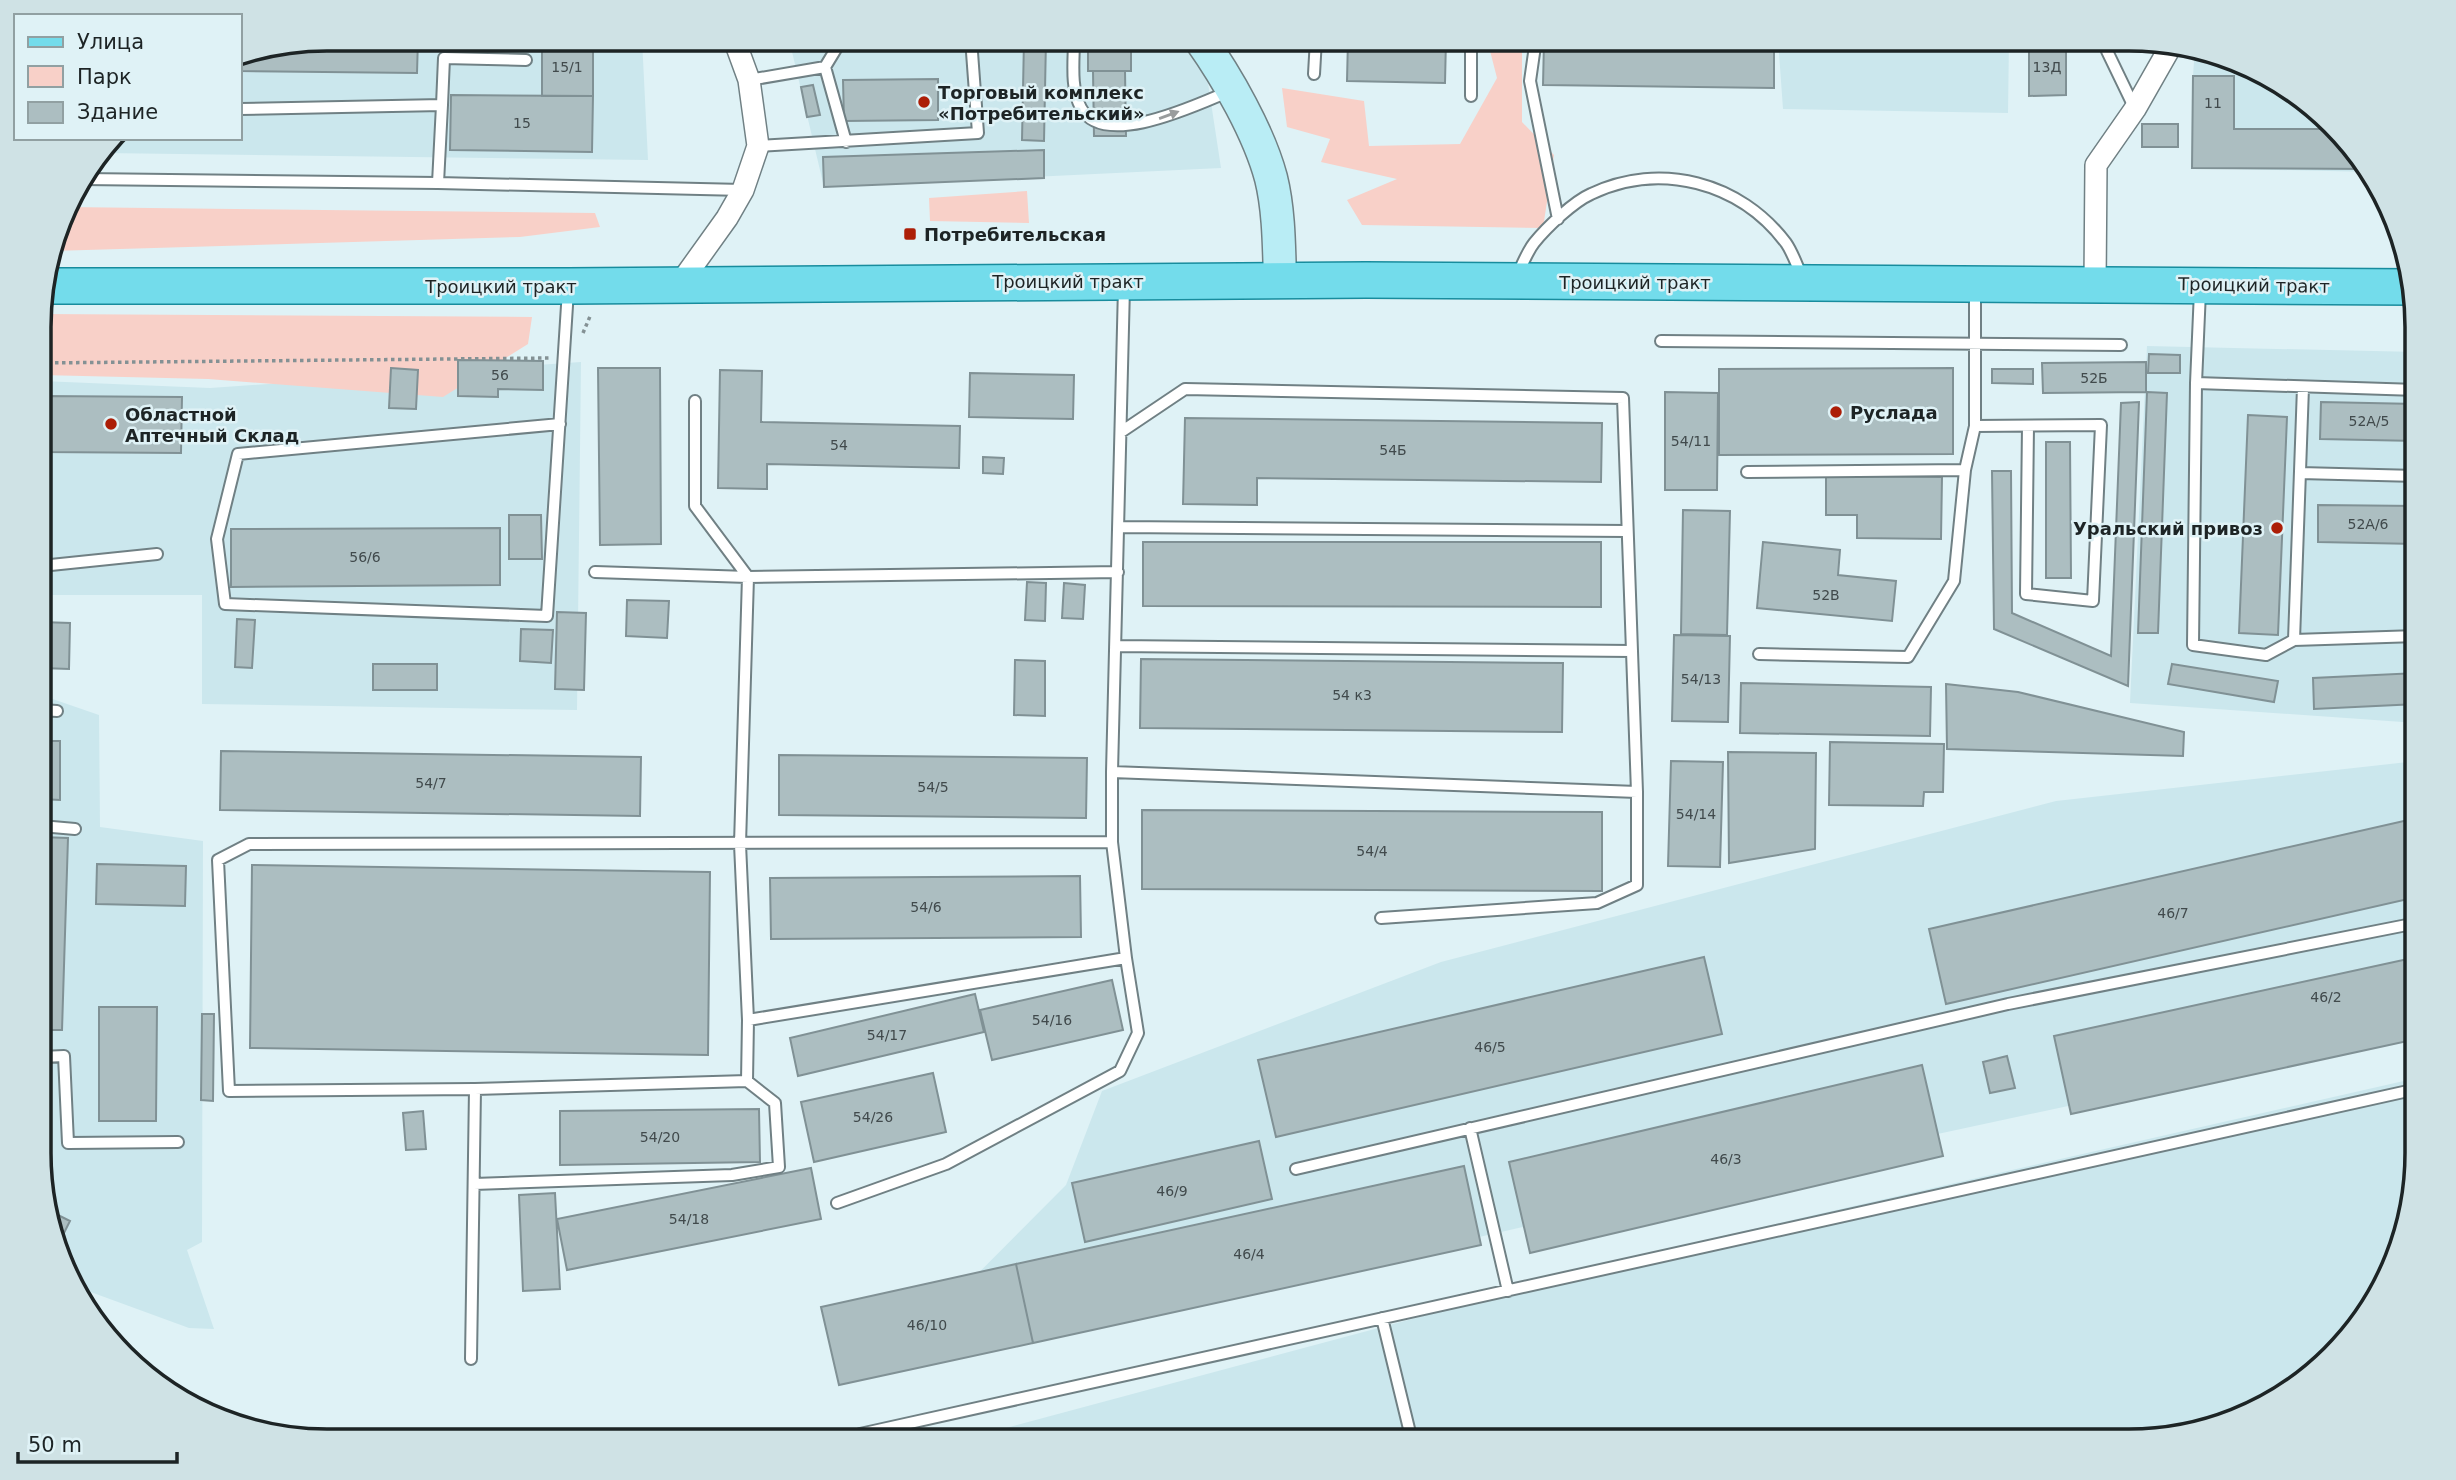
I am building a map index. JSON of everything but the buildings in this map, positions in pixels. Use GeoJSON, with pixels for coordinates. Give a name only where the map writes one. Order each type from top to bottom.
{"type":"FeatureCollection","features":[{"type":"Feature","properties":{"kind":"main road","name":"Троицкий тракт"},"geometry":{"type":"LineString","coordinates":[[54,286],[568,286],[1280,280],[2402,287]]}},
{"type":"Feature","properties":{"kind":"street"},"geometry":{"type":"LineString","coordinates":[[679,285],[727,218],[743,190],[758,146],[749,80],[739,51]]}},
{"type":"Feature","properties":{"kind":"street"},"geometry":{"type":"LineString","coordinates":[[1211,51],[1233,90],[1271,178],[1280,280]]}},
{"type":"Feature","properties":{"kind":"street"},"geometry":{"type":"LineString","coordinates":[[2095,284],[2096,165],[2172,54]]}},
{"type":"Feature","properties":{"kind":"lane"},"geometry":{"type":"LineString","coordinates":[[834,51],[825,67],[846,142]]}},
{"type":"Feature","properties":{"kind":"lane"},"geometry":{"type":"LineString","coordinates":[[758,146],[978,133],[972,51]]}},
{"type":"Feature","properties":{"kind":"lane"},"geometry":{"type":"LineString","coordinates":[[1074,51],[1074,83],[1079,106],[1087,117],[1098,123],[1140,124],[1168,116],[1233,90]]}},
{"type":"Feature","properties":{"kind":"lane"},"geometry":{"type":"LineString","coordinates":[[1314,74],[1315,51]]}},
{"type":"Feature","properties":{"kind":"lane"},"geometry":{"type":"LineString","coordinates":[[1471,96],[1472,51]]}},
{"type":"Feature","properties":{"kind":"lane"},"geometry":{"type":"LineString","coordinates":[[1534,51],[1530,81],[1558,219]]}},
{"type":"Feature","properties":{"kind":"lane"},"geometry":{"type":"LineString","coordinates":[[2107,51],[2135,109]]}},
{"type":"Feature","properties":{"kind":"lane"},"geometry":{"type":"LineString","coordinates":[[438,183],[444,58],[526,61]]}},
{"type":"Feature","properties":{"kind":"lane"},"geometry":{"type":"LineString","coordinates":[[749,80],[825,67]]}},
{"type":"Feature","properties":{"kind":"lane"},"geometry":{"type":"LineString","coordinates":[[242,108],[442,106]]}},
{"type":"Feature","properties":{"kind":"lane"},"geometry":{"type":"LineString","coordinates":[[1514,281],[1533,244],[1588,195],[1627,181],[1665,177],[1717,188],[1757,211],[1787,245],[1804,283]]}},
{"type":"Feature","properties":{"kind":"lane"},"geometry":{"type":"LineString","coordinates":[[94,179],[743,190]]}},
{"type":"Feature","properties":{"kind":"lane"},"geometry":{"type":"LineString","coordinates":[[837,1203],[946,1164],[1120,1071],[1138,1033],[1112,842],[1124,281]]}},
{"type":"Feature","properties":{"kind":"lane"},"geometry":{"type":"LineString","coordinates":[[1759,654],[1908,657],[1954,581],[1965,470],[1975,426],[1975,284]]}},
{"type":"Feature","properties":{"kind":"lane"},"geometry":{"type":"LineString","coordinates":[[2201,284],[2196,383],[2193,645],[2266,655],[2294,640],[2405,636]]}},
{"type":"Feature","properties":{"kind":"lane"},"geometry":{"type":"LineString","coordinates":[[561,424],[238,454],[217,539],[225,604],[547,616],[561,424],[568,286]]}},
{"type":"Feature","properties":{"kind":"lane"},"geometry":{"type":"LineString","coordinates":[[1661,341],[2121,345]]}},
{"type":"Feature","properties":{"kind":"lane"},"geometry":{"type":"LineString","coordinates":[[2196,383],[2405,390]]}},
{"type":"Feature","properties":{"kind":"lane"},"geometry":{"type":"LineString","coordinates":[[2294,640],[2303,387]]}},
{"type":"Feature","properties":{"kind":"lane"},"geometry":{"type":"LineString","coordinates":[[1121,432],[1185,389],[1623,398],[1637,792],[1637,885],[1597,903],[1381,918]]}},
{"type":"Feature","properties":{"kind":"lane"},"geometry":{"type":"LineString","coordinates":[[695,401],[695,506],[748,577],[740,844],[748,1020],[747,1081]]}},
{"type":"Feature","properties":{"kind":"lane"},"geometry":{"type":"LineString","coordinates":[[1975,426],[2101,425],[2092,601],[2026,594],[2028,426]]}},
{"type":"Feature","properties":{"kind":"lane"},"geometry":{"type":"LineString","coordinates":[[1747,472],[1965,470]]}},
{"type":"Feature","properties":{"kind":"lane"},"geometry":{"type":"LineString","coordinates":[[2300,473],[2405,476]]}},
{"type":"Feature","properties":{"kind":"lane"},"geometry":{"type":"LineString","coordinates":[[1119,527],[1628,531]]}},
{"type":"Feature","properties":{"kind":"lane"},"geometry":{"type":"LineString","coordinates":[[51,565],[156,554]]}},
{"type":"Feature","properties":{"kind":"lane"},"geometry":{"type":"LineString","coordinates":[[595,572],[748,577],[1118,572]]}},
{"type":"Feature","properties":{"kind":"lane"},"geometry":{"type":"LineString","coordinates":[[1115,646],[1632,651]]}},
{"type":"Feature","properties":{"kind":"lane"},"geometry":{"type":"LineString","coordinates":[[51,711],[57,711]]}},
{"type":"Feature","properties":{"kind":"lane"},"geometry":{"type":"LineString","coordinates":[[1112,772],[1637,792]]}},
{"type":"Feature","properties":{"kind":"lane"},"geometry":{"type":"LineString","coordinates":[[51,826],[75,829]]}},
{"type":"Feature","properties":{"kind":"lane"},"geometry":{"type":"LineString","coordinates":[[474,1184],[732,1175],[779,1167],[775,1103],[747,1081],[475,1089],[229,1091],[218,860],[249,844],[1112,842]]}},
{"type":"Feature","properties":{"kind":"lane"},"geometry":{"type":"LineString","coordinates":[[1296,1169],[2008,1004],[2405,925]]}},
{"type":"Feature","properties":{"kind":"lane"},"geometry":{"type":"LineString","coordinates":[[748,1020],[1126,958]]}},
{"type":"Feature","properties":{"kind":"lane"},"geometry":{"type":"LineString","coordinates":[[51,1057],[64,1056],[68,1143],[178,1142]]}},
{"type":"Feature","properties":{"kind":"lane"},"geometry":{"type":"LineString","coordinates":[[471,1359],[475,1089]]}},
{"type":"Feature","properties":{"kind":"lane"},"geometry":{"type":"LineString","coordinates":[[882,1429],[2405,1092]]}},
{"type":"Feature","properties":{"kind":"lane"},"geometry":{"type":"LineString","coordinates":[[1470,1128],[1508,1291]]}},
{"type":"Feature","properties":{"kind":"lane"},"geometry":{"type":"LineString","coordinates":[[1382,1318],[1409,1429]]}},
{"type":"Feature","properties":{"kind":"path"},"geometry":{"type":"LineString","coordinates":[[51,363],[563,358],[574,351],[592,313]]}},
{"type":"Feature","properties":{"kind":"shaded area"},"geometry":{"type":"Polygon","coordinates":[[[308,51],[643,51],[648,160],[113,153],[124,140],[242,140],[242,64],[273,56],[308,51]]]}},
{"type":"Feature","properties":{"kind":"shaded area","name":"Торговый комплекс «Потребительский»"},"geometry":{"type":"Polygon","coordinates":[[[792,51],[1193,51],[1201,59],[1208,83],[1221,168],[824,187],[792,51]]]}},
{"type":"Feature","properties":{"kind":"shaded area"},"geometry":{"type":"Polygon","coordinates":[[[1779,51],[2009,51],[2008,113],[1783,109],[1779,51]]]}},
{"type":"Feature","properties":{"kind":"shaded area"},"geometry":{"type":"Polygon","coordinates":[[[2194,58],[2235,72],[2283,97],[2311,119],[2337,145],[2358,172],[2192,168],[2194,58]]]}},
{"type":"Feature","properties":{"kind":"shaded area","name":"Уральский привоз"},"geometry":{"type":"Polygon","coordinates":[[[2147,346],[2405,352],[2405,722],[2130,703],[2147,346]]]}},
{"type":"Feature","properties":{"kind":"shaded area"},"geometry":{"type":"Polygon","coordinates":[[[581,362],[577,710],[202,704],[202,595],[51,595],[51,381],[210,388],[581,362]]]}},
{"type":"Feature","properties":{"kind":"shaded area"},"geometry":{"type":"Polygon","coordinates":[[[51,698],[99,715],[100,827],[203,841],[202,1242],[187,1250],[214,1329],[189,1328],[88,1291],[65,1242],[56,1207],[51,1172],[51,698]]]}},
{"type":"Feature","properties":{"kind":"shaded area"},"geometry":{"type":"Polygon","coordinates":[[[2405,762],[2405,1034],[1798,1164],[877,1375],[1066,1185],[1102,1091],[1441,962],[2056,801],[2405,762]]]}},
{"type":"Feature","properties":{"kind":"shaded area"},"geometry":{"type":"Polygon","coordinates":[[[2405,1081],[2405,1172],[2400,1207],[2391,1242],[2359,1307],[2337,1335],[2311,1361],[2283,1383],[2251,1401],[2201,1420],[2148,1429],[1002,1429],[1718,1237],[2405,1081]]]}},
{"type":"Feature","properties":{"kind":"green space"},"geometry":{"type":"Polygon","coordinates":[[[1490,51],[1522,51],[1522,122],[1554,155],[1543,228],[1362,225],[1347,200],[1397,179],[1321,162],[1330,139],[1287,127],[1282,88],[1364,101],[1369,146],[1460,144],[1497,78],[1490,51]]]}},
{"type":"Feature","properties":{"kind":"green space"},"geometry":{"type":"Polygon","coordinates":[[[1027,191],[1029,223],[930,221],[929,198],[1027,191]]]}},
{"type":"Feature","properties":{"kind":"green space"},"geometry":{"type":"Polygon","coordinates":[[[78,207],[595,213],[600,227],[520,237],[61,251],[78,207]]]}},
{"type":"Feature","properties":{"kind":"green space"},"geometry":{"type":"Polygon","coordinates":[[[51,314],[532,317],[528,344],[443,397],[208,379],[51,375],[51,314]]]}},
{"type":"Feature","properties":{"kind":"place","name":"Торговый комплекс «Потребительский»"},"geometry":{"type":"Point","coordinates":[924,102]}},
{"type":"Feature","properties":{"kind":"place","name":"Потребительская"},"geometry":{"type":"Point","coordinates":[910,234]}},
{"type":"Feature","properties":{"kind":"place","name":"Руслада"},"geometry":{"type":"Point","coordinates":[1836,412]}},
{"type":"Feature","properties":{"kind":"place","name":"Областной Аптечный Склад"},"geometry":{"type":"Point","coordinates":[111,424]}},
{"type":"Feature","properties":{"kind":"place","name":"Уральский привоз"},"geometry":{"type":"Point","coordinates":[2277,528]}}]}
